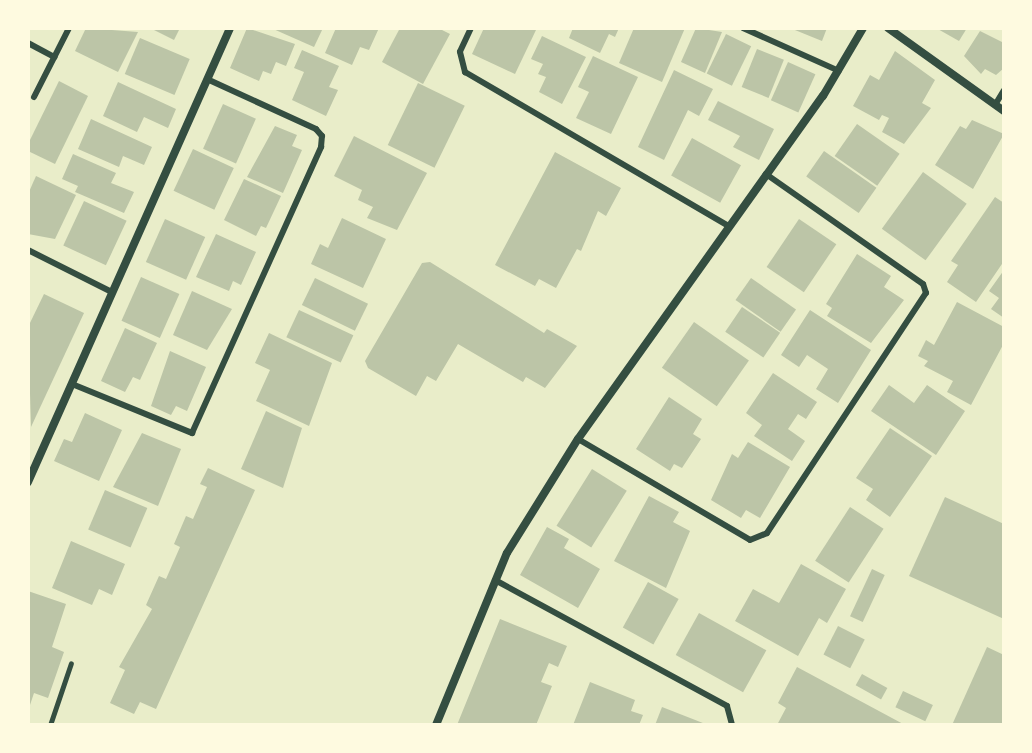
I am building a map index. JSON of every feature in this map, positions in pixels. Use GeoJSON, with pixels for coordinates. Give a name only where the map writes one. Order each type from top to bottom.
{"type":"FeatureCollection","features":[{"type":"Feature","properties":{"kind":"street"},"geometry":{"type":"LineString","coordinates":[[28,482],[110,291],[230,28]]}},
{"type":"Feature","properties":{"kind":"street"},"geometry":{"type":"LineString","coordinates":[[436,725],[495,580],[578,439],[839,71],[863,28]]}},
{"type":"Feature","properties":{"kind":"street"},"geometry":{"type":"LineString","coordinates":[[888,28],[1004,111]]}},
{"type":"Feature","properties":{"kind":"lane"},"geometry":{"type":"LineString","coordinates":[[34,97],[69,28]]}},
{"type":"Feature","properties":{"kind":"lane"},"geometry":{"type":"LineString","coordinates":[[471,28],[460,52],[465,72],[729,226]]}},
{"type":"Feature","properties":{"kind":"lane"},"geometry":{"type":"LineString","coordinates":[[743,28],[839,71]]}},
{"type":"Feature","properties":{"kind":"lane"},"geometry":{"type":"LineString","coordinates":[[28,43],[54,57]]}},
{"type":"Feature","properties":{"kind":"lane"},"geometry":{"type":"LineString","coordinates":[[72,384],[192,433],[315,161],[322,136],[316,129],[206,78]]}},
{"type":"Feature","properties":{"kind":"lane"},"geometry":{"type":"LineString","coordinates":[[995,105],[1004,90]]}},
{"type":"Feature","properties":{"kind":"lane"},"geometry":{"type":"LineString","coordinates":[[578,439],[750,540],[767,533],[926,293],[923,284],[766,174]]}},
{"type":"Feature","properties":{"kind":"lane"},"geometry":{"type":"LineString","coordinates":[[28,250],[110,291]]}},
{"type":"Feature","properties":{"kind":"lane"},"geometry":{"type":"LineString","coordinates":[[495,580],[727,706],[732,725]]}},
{"type":"Feature","properties":{"kind":"path"},"geometry":{"type":"LineString","coordinates":[[50,725],[71,663]]}},
{"type":"Feature","properties":{"kind":"building"},"geometry":{"type":"Polygon","coordinates":[[[86,28],[138,32],[118,72],[75,51],[86,28]]]}},
{"type":"Feature","properties":{"kind":"building"},"geometry":{"type":"Polygon","coordinates":[[[150,28],[180,28],[174,40],[150,28]]]}},
{"type":"Feature","properties":{"kind":"building"},"geometry":{"type":"Polygon","coordinates":[[[247,28],[295,44],[286,66],[276,62],[271,74],[263,71],[259,81],[230,68],[247,28]]]}},
{"type":"Feature","properties":{"kind":"building"},"geometry":{"type":"Polygon","coordinates":[[[271,28],[323,28],[314,47],[271,28]]]}},
{"type":"Feature","properties":{"kind":"building"},"geometry":{"type":"Polygon","coordinates":[[[336,28],[379,28],[369,50],[360,47],[352,65],[325,53],[336,28]]]}},
{"type":"Feature","properties":{"kind":"building"},"geometry":{"type":"Polygon","coordinates":[[[400,28],[438,28],[450,34],[423,84],[382,62],[400,28]]]}},
{"type":"Feature","properties":{"kind":"building"},"geometry":{"type":"Polygon","coordinates":[[[484,28],[536,30],[515,74],[472,54],[484,28]]]}},
{"type":"Feature","properties":{"kind":"building"},"geometry":{"type":"Polygon","coordinates":[[[573,28],[619,28],[615,37],[609,34],[600,53],[569,38],[573,28]]]}},
{"type":"Feature","properties":{"kind":"building"},"geometry":{"type":"Polygon","coordinates":[[[634,28],[685,28],[662,82],[619,63],[634,28]]]}},
{"type":"Feature","properties":{"kind":"building"},"geometry":{"type":"Polygon","coordinates":[[[696,28],[722,32],[705,73],[681,62],[696,28]]]}},
{"type":"Feature","properties":{"kind":"building"},"geometry":{"type":"Polygon","coordinates":[[[790,28],[827,28],[822,41],[790,28]]]}},
{"type":"Feature","properties":{"kind":"building"},"geometry":{"type":"Polygon","coordinates":[[[936,28],[967,28],[959,41],[936,28]]]}},
{"type":"Feature","properties":{"kind":"building"},"geometry":{"type":"Polygon","coordinates":[[[980,31],[1004,43],[1004,68],[996,75],[985,69],[981,74],[964,56],[980,31]]]}},
{"type":"Feature","properties":{"kind":"building"},"geometry":{"type":"Polygon","coordinates":[[[726,34],[751,46],[732,86],[707,74],[726,34]]]}},
{"type":"Feature","properties":{"kind":"building"},"geometry":{"type":"Polygon","coordinates":[[[542,36],[586,57],[562,104],[539,92],[546,77],[538,74],[543,64],[531,59],[542,36]]]}},
{"type":"Feature","properties":{"kind":"building"},"geometry":{"type":"Polygon","coordinates":[[[140,38],[190,59],[174,95],[125,74],[140,38]]]}},
{"type":"Feature","properties":{"kind":"building"},"geometry":{"type":"Polygon","coordinates":[[[757,49],[784,60],[769,98],[742,87],[757,49]]]}},
{"type":"Feature","properties":{"kind":"building"},"geometry":{"type":"Polygon","coordinates":[[[302,50],[339,66],[329,87],[338,90],[326,116],[292,100],[304,72],[294,68],[302,50]]]}},
{"type":"Feature","properties":{"kind":"building"},"geometry":{"type":"Polygon","coordinates":[[[895,51],[935,80],[922,103],[931,108],[904,144],[882,132],[889,118],[882,115],[879,120],[853,106],[870,75],[879,80],[895,51]]]}},
{"type":"Feature","properties":{"kind":"building"},"geometry":{"type":"Polygon","coordinates":[[[593,56],[638,77],[611,134],[576,118],[589,92],[578,87],[593,56]]]}},
{"type":"Feature","properties":{"kind":"building"},"geometry":{"type":"Polygon","coordinates":[[[788,62],[815,74],[798,113],[771,100],[788,62]]]}},
{"type":"Feature","properties":{"kind":"building"},"geometry":{"type":"Polygon","coordinates":[[[674,70],[713,89],[699,116],[688,110],[664,160],[638,147],[674,70]]]}},
{"type":"Feature","properties":{"kind":"building"},"geometry":{"type":"Polygon","coordinates":[[[59,81],[88,96],[55,164],[28,151],[28,144],[59,81]]]}},
{"type":"Feature","properties":{"kind":"building"},"geometry":{"type":"Polygon","coordinates":[[[118,82],[176,109],[168,128],[144,117],[137,132],[103,116],[118,82]]]}},
{"type":"Feature","properties":{"kind":"building"},"geometry":{"type":"Polygon","coordinates":[[[418,83],[465,106],[434,168],[388,145],[418,83]]]}},
{"type":"Feature","properties":{"kind":"building"},"geometry":{"type":"Polygon","coordinates":[[[718,101],[774,129],[759,160],[733,147],[740,136],[708,120],[718,101]]]}},
{"type":"Feature","properties":{"kind":"building"},"geometry":{"type":"Polygon","coordinates":[[[223,104],[256,119],[236,163],[203,149],[223,104]]]}},
{"type":"Feature","properties":{"kind":"building"},"geometry":{"type":"Polygon","coordinates":[[[91,119],[152,147],[144,165],[123,156],[119,167],[78,149],[91,119]]]}},
{"type":"Feature","properties":{"kind":"building"},"geometry":{"type":"Polygon","coordinates":[[[972,120],[1004,134],[973,189],[935,165],[960,126],[966,129],[972,120]]]}},
{"type":"Feature","properties":{"kind":"building"},"geometry":{"type":"Polygon","coordinates":[[[857,124],[900,154],[877,186],[835,156],[857,124]]]}},
{"type":"Feature","properties":{"kind":"building"},"geometry":{"type":"Polygon","coordinates":[[[275,126],[297,135],[292,146],[302,150],[283,193],[247,177],[275,126]]]}},
{"type":"Feature","properties":{"kind":"building"},"geometry":{"type":"Polygon","coordinates":[[[354,136],[427,173],[397,230],[367,218],[373,207],[358,200],[362,190],[334,176],[354,136]]]}},
{"type":"Feature","properties":{"kind":"building"},"geometry":{"type":"Polygon","coordinates":[[[692,138],[741,165],[720,203],[671,176],[692,138]]]}},
{"type":"Feature","properties":{"kind":"building"},"geometry":{"type":"Polygon","coordinates":[[[193,149],[234,168],[214,210],[174,191],[193,149]]]}},
{"type":"Feature","properties":{"kind":"building"},"geometry":{"type":"Polygon","coordinates":[[[824,151],[876,188],[859,213],[806,176],[824,151]]]}},
{"type":"Feature","properties":{"kind":"building"},"geometry":{"type":"Polygon","coordinates":[[[555,152],[621,188],[606,216],[598,211],[581,251],[577,249],[556,288],[539,279],[535,286],[495,265],[555,152]]]}},
{"type":"Feature","properties":{"kind":"building"},"geometry":{"type":"Polygon","coordinates":[[[73,154],[116,173],[111,183],[134,192],[124,213],[75,192],[78,186],[62,179],[73,154]]]}},
{"type":"Feature","properties":{"kind":"building"},"geometry":{"type":"Polygon","coordinates":[[[923,172],[967,204],[926,260],[882,229],[923,172]]]}},
{"type":"Feature","properties":{"kind":"building"},"geometry":{"type":"Polygon","coordinates":[[[36,176],[76,195],[55,239],[28,234],[28,194],[36,176]]]}},
{"type":"Feature","properties":{"kind":"building"},"geometry":{"type":"Polygon","coordinates":[[[244,179],[281,196],[266,228],[261,226],[256,236],[224,220],[244,179]]]}},
{"type":"Feature","properties":{"kind":"building"},"geometry":{"type":"Polygon","coordinates":[[[995,197],[1004,203],[1004,261],[976,302],[947,282],[958,265],[951,261],[995,197]]]}},
{"type":"Feature","properties":{"kind":"building"},"geometry":{"type":"Polygon","coordinates":[[[84,201],[127,221],[106,265],[63,245],[84,201]]]}},
{"type":"Feature","properties":{"kind":"building"},"geometry":{"type":"Polygon","coordinates":[[[342,218],[386,239],[363,288],[311,264],[320,244],[328,248],[342,218]]]}},
{"type":"Feature","properties":{"kind":"building"},"geometry":{"type":"Polygon","coordinates":[[[165,219],[205,237],[186,280],[146,262],[165,219]]]}},
{"type":"Feature","properties":{"kind":"building"},"geometry":{"type":"Polygon","coordinates":[[[799,219],[836,244],[804,292],[767,267],[799,219]]]}},
{"type":"Feature","properties":{"kind":"building"},"geometry":{"type":"Polygon","coordinates":[[[216,234],[256,252],[241,285],[233,281],[229,291],[196,277],[216,234]]]}},
{"type":"Feature","properties":{"kind":"building"},"geometry":{"type":"Polygon","coordinates":[[[857,254],[891,276],[884,287],[904,300],[871,343],[827,316],[832,308],[826,304],[857,254]]]}},
{"type":"Feature","properties":{"kind":"building"},"geometry":{"type":"Polygon","coordinates":[[[430,262],[544,333],[547,329],[577,346],[545,388],[526,377],[523,382],[458,344],[436,381],[427,376],[416,396],[368,368],[365,361],[422,263],[430,262]]]}},
{"type":"Feature","properties":{"kind":"building"},"geometry":{"type":"Polygon","coordinates":[[[1004,270],[1004,318],[991,309],[999,298],[989,291],[1004,270]]]}},
{"type":"Feature","properties":{"kind":"building"},"geometry":{"type":"Polygon","coordinates":[[[141,277],[179,294],[160,338],[121,321],[141,277]]]}},
{"type":"Feature","properties":{"kind":"building"},"geometry":{"type":"Polygon","coordinates":[[[315,278],[368,304],[355,331],[302,305],[315,278]]]}},
{"type":"Feature","properties":{"kind":"building"},"geometry":{"type":"Polygon","coordinates":[[[751,278],[796,310],[781,332],[736,300],[751,278]]]}},
{"type":"Feature","properties":{"kind":"building"},"geometry":{"type":"Polygon","coordinates":[[[192,291],[232,309],[207,350],[173,335],[192,291]]]}},
{"type":"Feature","properties":{"kind":"building"},"geometry":{"type":"Polygon","coordinates":[[[44,294],[84,313],[31,427],[28,327],[44,294]]]}},
{"type":"Feature","properties":{"kind":"building"},"geometry":{"type":"Polygon","coordinates":[[[957,302],[1004,327],[1004,343],[971,405],[947,392],[953,381],[924,366],[928,361],[918,356],[926,340],[934,345],[957,302]]]}},
{"type":"Feature","properties":{"kind":"building"},"geometry":{"type":"Polygon","coordinates":[[[742,307],[780,333],[763,358],[725,332],[742,307]]]}},
{"type":"Feature","properties":{"kind":"building"},"geometry":{"type":"Polygon","coordinates":[[[299,310],[353,335],[341,363],[286,337],[299,310]]]}},
{"type":"Feature","properties":{"kind":"building"},"geometry":{"type":"Polygon","coordinates":[[[810,310],[871,350],[838,403],[816,389],[828,369],[807,355],[799,367],[781,355],[810,310]]]}},
{"type":"Feature","properties":{"kind":"building"},"geometry":{"type":"Polygon","coordinates":[[[694,322],[749,360],[717,406],[662,368],[694,322]]]}},
{"type":"Feature","properties":{"kind":"building"},"geometry":{"type":"Polygon","coordinates":[[[125,328],[157,343],[140,380],[133,377],[125,392],[101,381],[125,328]]]}},
{"type":"Feature","properties":{"kind":"building"},"geometry":{"type":"Polygon","coordinates":[[[269,333],[332,363],[309,426],[256,401],[270,370],[255,363],[269,333]]]}},
{"type":"Feature","properties":{"kind":"building"},"geometry":{"type":"Polygon","coordinates":[[[170,351],[206,367],[187,411],[176,406],[171,415],[151,406],[170,351]]]}},
{"type":"Feature","properties":{"kind":"building"},"geometry":{"type":"Polygon","coordinates":[[[773,373],[817,402],[806,419],[798,414],[788,429],[805,441],[792,461],[754,436],[762,425],[746,413],[773,373]]]}},
{"type":"Feature","properties":{"kind":"building"},"geometry":{"type":"Polygon","coordinates":[[[889,385],[914,403],[927,385],[965,411],[936,455],[871,411],[889,385]]]}},
{"type":"Feature","properties":{"kind":"building"},"geometry":{"type":"Polygon","coordinates":[[[669,397],[702,419],[693,434],[701,439],[682,468],[674,464],[670,471],[636,449],[669,397]]]}},
{"type":"Feature","properties":{"kind":"building"},"geometry":{"type":"Polygon","coordinates":[[[266,411],[302,428],[283,488],[241,469],[266,411]]]}},
{"type":"Feature","properties":{"kind":"building"},"geometry":{"type":"Polygon","coordinates":[[[85,413],[122,430],[99,481],[54,461],[64,439],[72,442],[85,413]]]}},
{"type":"Feature","properties":{"kind":"building"},"geometry":{"type":"Polygon","coordinates":[[[890,428],[932,456],[890,517],[866,500],[873,489],[856,478],[890,428]]]}},
{"type":"Feature","properties":{"kind":"building"},"geometry":{"type":"Polygon","coordinates":[[[142,433],[181,449],[158,506],[113,487],[142,433]]]}},
{"type":"Feature","properties":{"kind":"building"},"geometry":{"type":"Polygon","coordinates":[[[748,442],[790,467],[760,518],[746,510],[741,518],[711,500],[732,454],[738,458],[748,442]]]}},
{"type":"Feature","properties":{"kind":"building"},"geometry":{"type":"Polygon","coordinates":[[[208,468],[255,490],[156,709],[140,702],[134,714],[110,703],[125,670],[119,667],[152,609],[146,605],[159,576],[166,579],[180,547],[174,544],[186,516],[193,519],[207,487],[200,484],[208,468]]]}},
{"type":"Feature","properties":{"kind":"building"},"geometry":{"type":"Polygon","coordinates":[[[592,469],[627,491],[591,548],[556,526],[592,469]]]}},
{"type":"Feature","properties":{"kind":"building"},"geometry":{"type":"Polygon","coordinates":[[[105,490],[147,508],[131,548],[88,530],[105,490]]]}},
{"type":"Feature","properties":{"kind":"building"},"geometry":{"type":"Polygon","coordinates":[[[649,496],[679,512],[673,522],[690,531],[666,588],[614,561],[649,496]]]}},
{"type":"Feature","properties":{"kind":"building"},"geometry":{"type":"Polygon","coordinates":[[[945,497],[1004,524],[1004,619],[909,576],[945,497]]]}},
{"type":"Feature","properties":{"kind":"building"},"geometry":{"type":"Polygon","coordinates":[[[850,507],[884,529],[849,582],[815,561],[850,507]]]}},
{"type":"Feature","properties":{"kind":"building"},"geometry":{"type":"Polygon","coordinates":[[[547,527],[569,539],[564,548],[600,569],[578,608],[520,575],[547,527]]]}},
{"type":"Feature","properties":{"kind":"building"},"geometry":{"type":"Polygon","coordinates":[[[71,541],[125,564],[112,595],[99,589],[92,605],[52,588],[71,541]]]}},
{"type":"Feature","properties":{"kind":"building"},"geometry":{"type":"Polygon","coordinates":[[[801,564],[846,589],[827,623],[819,618],[798,656],[735,621],[753,589],[779,603],[801,564]]]}},
{"type":"Feature","properties":{"kind":"building"},"geometry":{"type":"Polygon","coordinates":[[[872,569],[885,575],[863,622],[850,616],[872,569]]]}},
{"type":"Feature","properties":{"kind":"building"},"geometry":{"type":"Polygon","coordinates":[[[648,582],[679,599],[653,644],[623,627],[648,582]]]}},
{"type":"Feature","properties":{"kind":"building"},"geometry":{"type":"Polygon","coordinates":[[[28,591],[66,604],[52,647],[64,652],[48,698],[34,693],[29,708],[28,591]]]}},
{"type":"Feature","properties":{"kind":"building"},"geometry":{"type":"Polygon","coordinates":[[[699,613],[766,650],[743,692],[676,655],[699,613]]]}},
{"type":"Feature","properties":{"kind":"building"},"geometry":{"type":"Polygon","coordinates":[[[500,619],[567,646],[558,667],[549,663],[541,682],[552,686],[536,725],[457,725],[500,619]]]}},
{"type":"Feature","properties":{"kind":"building"},"geometry":{"type":"Polygon","coordinates":[[[838,626],[865,640],[850,668],[823,655],[838,626]]]}},
{"type":"Feature","properties":{"kind":"building"},"geometry":{"type":"Polygon","coordinates":[[[987,647],[1004,655],[1004,725],[952,725],[987,647]]]}},
{"type":"Feature","properties":{"kind":"building"},"geometry":{"type":"Polygon","coordinates":[[[797,667],[905,725],[777,725],[786,708],[778,703],[797,667]]]}},
{"type":"Feature","properties":{"kind":"building"},"geometry":{"type":"Polygon","coordinates":[[[862,674],[887,688],[881,699],[856,685],[862,674]]]}},
{"type":"Feature","properties":{"kind":"building"},"geometry":{"type":"Polygon","coordinates":[[[590,682],[635,700],[631,711],[643,715],[639,725],[573,725],[590,682]]]}},
{"type":"Feature","properties":{"kind":"building"},"geometry":{"type":"Polygon","coordinates":[[[903,691],[933,705],[925,721],[895,707],[903,691]]]}},
{"type":"Feature","properties":{"kind":"building"},"geometry":{"type":"Polygon","coordinates":[[[662,707],[708,725],[655,725],[662,707]]]}}]}
